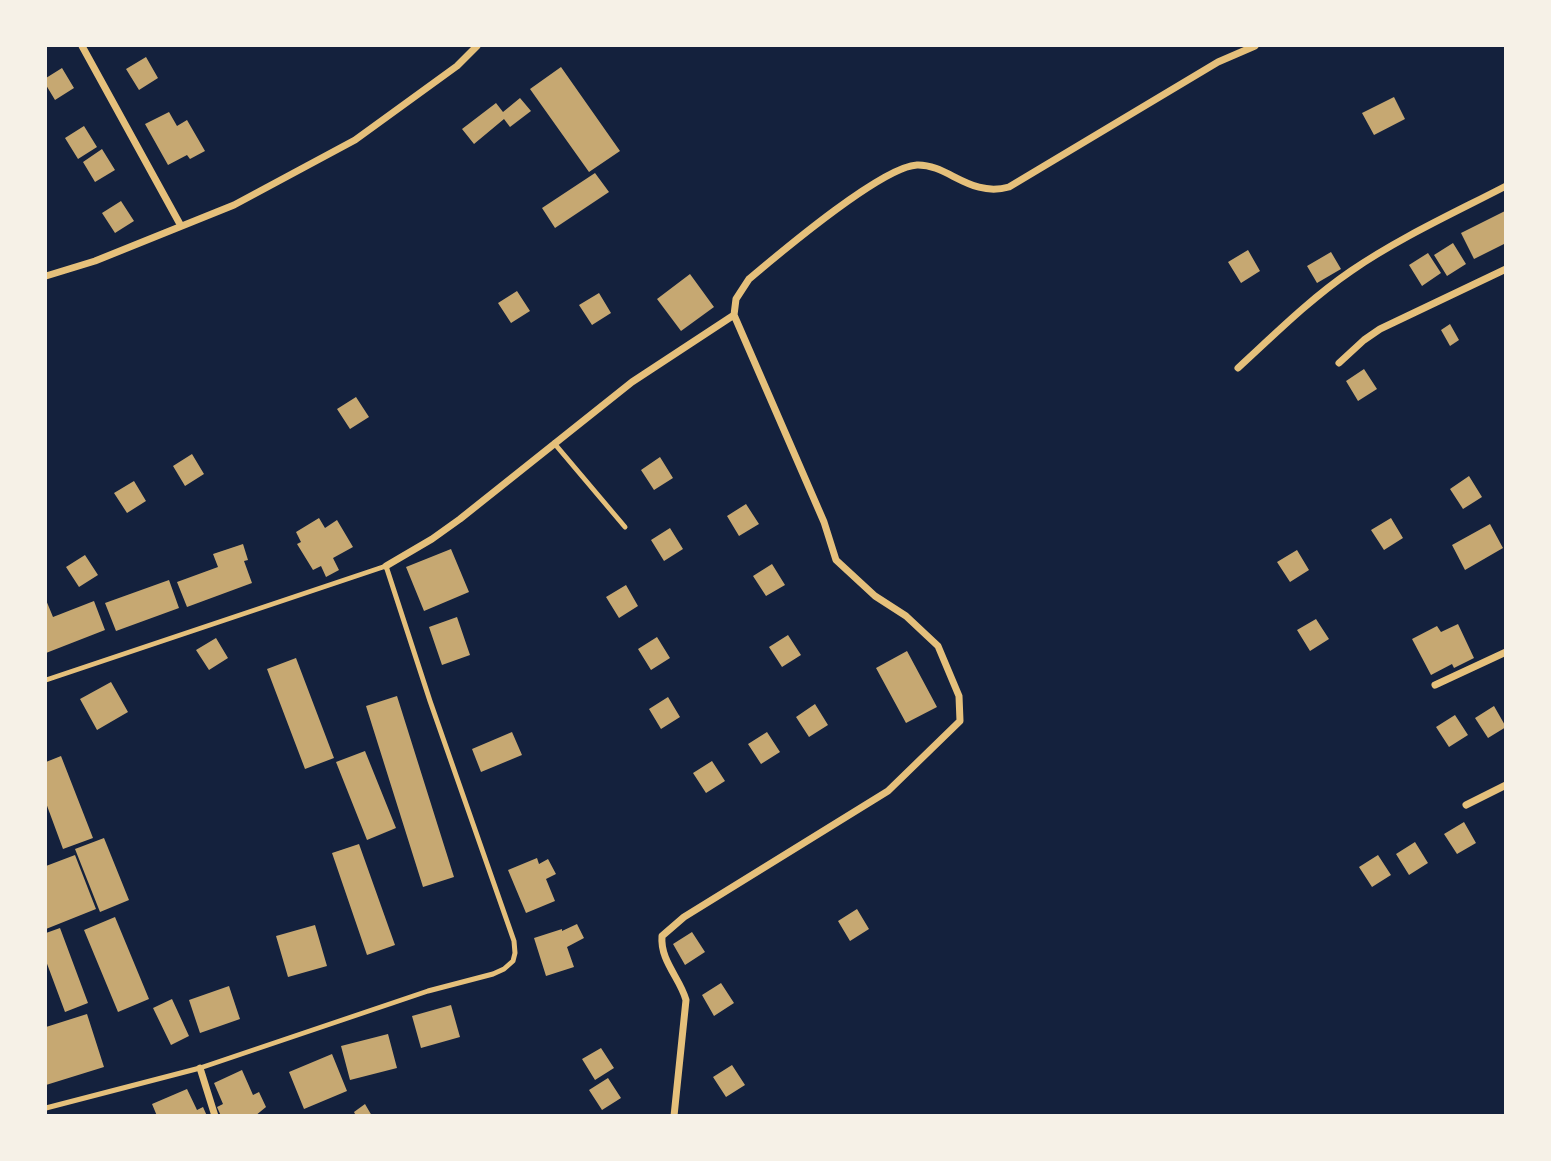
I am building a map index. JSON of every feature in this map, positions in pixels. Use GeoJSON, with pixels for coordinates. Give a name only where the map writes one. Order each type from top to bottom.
{"type":"FeatureCollection","features":[{"type":"Feature","properties":{"kind":"street"},"geometry":{"type":"LineString","coordinates":[[82,46],[181,226]]}},
{"type":"Feature","properties":{"kind":"street"},"geometry":{"type":"LineString","coordinates":[[46,276],[95,261],[233,205],[355,140],[457,66],[477,46]]}},
{"type":"Feature","properties":{"kind":"street"},"geometry":{"type":"LineString","coordinates":[[674,1115],[686,1000],[682,986],[667,963],[661,946],[662,936],[684,916],[888,791],[960,721],[959,696],[938,646],[906,617],[874,596],[836,560],[813,497],[734,315],[736,299],[749,279],[869,187],[896,171],[916,165],[930,167],[982,188],[998,190],[1009,187],[1218,62],[1255,46]]}},
{"type":"Feature","properties":{"kind":"street"},"geometry":{"type":"LineString","coordinates":[[1238,368],[1320,295],[1353,270],[1421,229],[1506,186]]}},
{"type":"Feature","properties":{"kind":"street"},"geometry":{"type":"LineString","coordinates":[[1339,363],[1380,329],[1506,270]]}},
{"type":"Feature","properties":{"kind":"street"},"geometry":{"type":"LineString","coordinates":[[386,566],[460,519],[632,382],[734,315]]}},
{"type":"Feature","properties":{"kind":"street"},"geometry":{"type":"LineString","coordinates":[[1435,685],[1506,652]]}},
{"type":"Feature","properties":{"kind":"street"},"geometry":{"type":"LineString","coordinates":[[1466,805],[1506,785]]}},
{"type":"Feature","properties":{"kind":"street"},"geometry":{"type":"LineString","coordinates":[[200,1068],[215,1115]]}},
{"type":"Feature","properties":{"kind":"lane"},"geometry":{"type":"LineString","coordinates":[[554,443],[625,527]]}},
{"type":"Feature","properties":{"kind":"lane"},"geometry":{"type":"LineString","coordinates":[[46,680],[386,566],[514,941],[515,953],[513,961],[493,974],[428,992],[200,1068],[46,1108]]}},
{"type":"Feature","properties":{"kind":"building"},"geometry":{"type":"Polygon","coordinates":[[[146,57],[158,78],[139,90],[126,69],[146,57]]]}},
{"type":"Feature","properties":{"kind":"building"},"geometry":{"type":"Polygon","coordinates":[[[561,67],[620,151],[589,172],[530,89],[561,67]]]}},
{"type":"Feature","properties":{"kind":"building"},"geometry":{"type":"Polygon","coordinates":[[[62,68],[74,88],[55,100],[46,85],[46,78],[62,68]]]}},
{"type":"Feature","properties":{"kind":"building"},"geometry":{"type":"Polygon","coordinates":[[[1394,97],[1405,119],[1374,135],[1362,113],[1394,97]]]}},
{"type":"Feature","properties":{"kind":"building"},"geometry":{"type":"Polygon","coordinates":[[[520,98],[531,111],[510,127],[504,119],[474,144],[462,129],[496,103],[503,112],[520,98]]]}},
{"type":"Feature","properties":{"kind":"building"},"geometry":{"type":"Polygon","coordinates":[[[169,112],[177,126],[187,120],[205,151],[190,159],[187,155],[168,165],[145,124],[169,112]]]}},
{"type":"Feature","properties":{"kind":"building"},"geometry":{"type":"Polygon","coordinates":[[[84,126],[97,147],[78,159],[65,138],[84,126]]]}},
{"type":"Feature","properties":{"kind":"building"},"geometry":{"type":"Polygon","coordinates":[[[102,149],[115,170],[95,182],[83,162],[102,149]]]}},
{"type":"Feature","properties":{"kind":"building"},"geometry":{"type":"Polygon","coordinates":[[[595,173],[609,192],[555,228],[542,208],[595,173]]]}},
{"type":"Feature","properties":{"kind":"building"},"geometry":{"type":"Polygon","coordinates":[[[121,201],[134,221],[115,233],[102,213],[121,201]]]}},
{"type":"Feature","properties":{"kind":"building"},"geometry":{"type":"Polygon","coordinates":[[[1505,211],[1506,243],[1474,259],[1461,233],[1505,211]]]}},
{"type":"Feature","properties":{"kind":"building"},"geometry":{"type":"Polygon","coordinates":[[[1453,243],[1466,264],[1447,276],[1434,255],[1453,243]]]}},
{"type":"Feature","properties":{"kind":"building"},"geometry":{"type":"Polygon","coordinates":[[[1248,250],[1260,271],[1241,283],[1228,262],[1248,250]]]}},
{"type":"Feature","properties":{"kind":"building"},"geometry":{"type":"Polygon","coordinates":[[[1331,252],[1341,269],[1317,283],[1307,266],[1331,252]]]}},
{"type":"Feature","properties":{"kind":"building"},"geometry":{"type":"Polygon","coordinates":[[[1428,253],[1441,273],[1422,286],[1409,265],[1428,253]]]}},
{"type":"Feature","properties":{"kind":"building"},"geometry":{"type":"Polygon","coordinates":[[[690,274],[714,307],[681,331],[657,299],[690,274]]]}},
{"type":"Feature","properties":{"kind":"building"},"geometry":{"type":"Polygon","coordinates":[[[517,291],[530,311],[511,323],[498,303],[517,291]]]}},
{"type":"Feature","properties":{"kind":"building"},"geometry":{"type":"Polygon","coordinates":[[[599,293],[611,313],[592,325],[579,305],[599,293]]]}},
{"type":"Feature","properties":{"kind":"building"},"geometry":{"type":"Polygon","coordinates":[[[1450,324],[1459,340],[1450,346],[1441,330],[1450,324]]]}},
{"type":"Feature","properties":{"kind":"building"},"geometry":{"type":"Polygon","coordinates":[[[1364,369],[1377,389],[1358,401],[1346,381],[1364,369]]]}},
{"type":"Feature","properties":{"kind":"building"},"geometry":{"type":"Polygon","coordinates":[[[356,397],[369,417],[350,429],[337,409],[356,397]]]}},
{"type":"Feature","properties":{"kind":"building"},"geometry":{"type":"Polygon","coordinates":[[[192,454],[204,474],[185,486],[173,466],[192,454]]]}},
{"type":"Feature","properties":{"kind":"building"},"geometry":{"type":"Polygon","coordinates":[[[660,457],[673,478],[654,490],[641,470],[660,457]]]}},
{"type":"Feature","properties":{"kind":"building"},"geometry":{"type":"Polygon","coordinates":[[[1469,476],[1482,497],[1463,509],[1450,489],[1469,476]]]}},
{"type":"Feature","properties":{"kind":"building"},"geometry":{"type":"Polygon","coordinates":[[[134,481],[146,501],[127,513],[114,493],[134,481]]]}},
{"type":"Feature","properties":{"kind":"building"},"geometry":{"type":"Polygon","coordinates":[[[746,504],[759,524],[739,536],[727,516],[746,504]]]}},
{"type":"Feature","properties":{"kind":"building"},"geometry":{"type":"Polygon","coordinates":[[[319,518],[325,528],[337,520],[353,547],[333,558],[339,570],[326,577],[321,566],[313,570],[297,544],[301,542],[296,532],[319,518]]]}},
{"type":"Feature","properties":{"kind":"building"},"geometry":{"type":"Polygon","coordinates":[[[1391,518],[1403,538],[1384,550],[1371,530],[1391,518]]]}},
{"type":"Feature","properties":{"kind":"building"},"geometry":{"type":"Polygon","coordinates":[[[1490,524],[1503,548],[1465,570],[1452,545],[1490,524]]]}},
{"type":"Feature","properties":{"kind":"building"},"geometry":{"type":"Polygon","coordinates":[[[670,528],[683,549],[664,561],[651,540],[670,528]]]}},
{"type":"Feature","properties":{"kind":"building"},"geometry":{"type":"Polygon","coordinates":[[[243,544],[248,560],[244,561],[252,583],[187,607],[177,582],[218,567],[213,554],[243,544]]]}},
{"type":"Feature","properties":{"kind":"building"},"geometry":{"type":"Polygon","coordinates":[[[451,549],[469,592],[424,611],[406,567],[451,549]]]}},
{"type":"Feature","properties":{"kind":"building"},"geometry":{"type":"Polygon","coordinates":[[[1297,550],[1309,570],[1290,582],[1277,562],[1297,550]]]}},
{"type":"Feature","properties":{"kind":"building"},"geometry":{"type":"Polygon","coordinates":[[[85,555],[98,575],[79,587],[66,567],[85,555]]]}},
{"type":"Feature","properties":{"kind":"building"},"geometry":{"type":"Polygon","coordinates":[[[772,564],[785,585],[766,596],[753,576],[772,564]]]}},
{"type":"Feature","properties":{"kind":"building"},"geometry":{"type":"Polygon","coordinates":[[[169,580],[179,608],[116,631],[105,603],[169,580]]]}},
{"type":"Feature","properties":{"kind":"building"},"geometry":{"type":"Polygon","coordinates":[[[626,585],[638,606],[619,618],[606,597],[626,585]]]}},
{"type":"Feature","properties":{"kind":"building"},"geometry":{"type":"Polygon","coordinates":[[[46,600],[53,617],[94,601],[105,630],[46,653],[46,600]]]}},
{"type":"Feature","properties":{"kind":"building"},"geometry":{"type":"Polygon","coordinates":[[[457,617],[470,655],[442,665],[429,627],[457,617]]]}},
{"type":"Feature","properties":{"kind":"building"},"geometry":{"type":"Polygon","coordinates":[[[1316,619],[1329,639],[1310,651],[1297,630],[1316,619]]]}},
{"type":"Feature","properties":{"kind":"building"},"geometry":{"type":"Polygon","coordinates":[[[1458,624],[1474,658],[1454,668],[1452,664],[1431,675],[1412,639],[1437,626],[1441,632],[1458,624]]]}},
{"type":"Feature","properties":{"kind":"building"},"geometry":{"type":"Polygon","coordinates":[[[788,635],[801,655],[782,667],[769,647],[788,635]]]}},
{"type":"Feature","properties":{"kind":"building"},"geometry":{"type":"Polygon","coordinates":[[[657,637],[670,658],[651,670],[638,649],[657,637]]]}},
{"type":"Feature","properties":{"kind":"building"},"geometry":{"type":"Polygon","coordinates":[[[216,638],[228,658],[209,670],[196,650],[216,638]]]}},
{"type":"Feature","properties":{"kind":"building"},"geometry":{"type":"Polygon","coordinates":[[[907,651],[937,707],[906,723],[876,668],[907,651]]]}},
{"type":"Feature","properties":{"kind":"building"},"geometry":{"type":"Polygon","coordinates":[[[296,658],[334,758],[305,769],[267,669],[296,658]]]}},
{"type":"Feature","properties":{"kind":"building"},"geometry":{"type":"Polygon","coordinates":[[[111,682],[128,712],[97,730],[80,699],[111,682]]]}},
{"type":"Feature","properties":{"kind":"building"},"geometry":{"type":"Polygon","coordinates":[[[397,696],[454,877],[423,887],[366,706],[397,696]]]}},
{"type":"Feature","properties":{"kind":"building"},"geometry":{"type":"Polygon","coordinates":[[[668,697],[680,717],[661,729],[649,709],[668,697]]]}},
{"type":"Feature","properties":{"kind":"building"},"geometry":{"type":"Polygon","coordinates":[[[815,704],[828,725],[809,737],[796,717],[815,704]]]}},
{"type":"Feature","properties":{"kind":"building"},"geometry":{"type":"Polygon","coordinates":[[[1494,706],[1506,727],[1488,738],[1475,718],[1494,706]]]}},
{"type":"Feature","properties":{"kind":"building"},"geometry":{"type":"Polygon","coordinates":[[[1455,715],[1468,735],[1449,747],[1436,727],[1455,715]]]}},
{"type":"Feature","properties":{"kind":"building"},"geometry":{"type":"Polygon","coordinates":[[[512,732],[522,755],[481,772],[472,749],[512,732]]]}},
{"type":"Feature","properties":{"kind":"building"},"geometry":{"type":"Polygon","coordinates":[[[767,732],[780,752],[761,764],[748,744],[767,732]]]}},
{"type":"Feature","properties":{"kind":"building"},"geometry":{"type":"Polygon","coordinates":[[[365,751],[396,828],[367,840],[336,762],[365,751]]]}},
{"type":"Feature","properties":{"kind":"building"},"geometry":{"type":"Polygon","coordinates":[[[61,756],[93,838],[63,849],[46,803],[46,762],[61,756]]]}},
{"type":"Feature","properties":{"kind":"building"},"geometry":{"type":"Polygon","coordinates":[[[712,761],[725,781],[706,793],[693,773],[712,761]]]}},
{"type":"Feature","properties":{"kind":"building"},"geometry":{"type":"Polygon","coordinates":[[[1464,822],[1476,843],[1457,854],[1444,834],[1464,822]]]}},
{"type":"Feature","properties":{"kind":"building"},"geometry":{"type":"Polygon","coordinates":[[[104,838],[129,900],[100,912],[75,849],[104,838]]]}},
{"type":"Feature","properties":{"kind":"building"},"geometry":{"type":"Polygon","coordinates":[[[1415,842],[1428,863],[1409,875],[1396,854],[1415,842]]]}},
{"type":"Feature","properties":{"kind":"building"},"geometry":{"type":"Polygon","coordinates":[[[359,844],[395,945],[367,955],[332,853],[359,844]]]}},
{"type":"Feature","properties":{"kind":"building"},"geometry":{"type":"Polygon","coordinates":[[[75,855],[96,909],[46,929],[46,866],[75,855]]]}},
{"type":"Feature","properties":{"kind":"building"},"geometry":{"type":"Polygon","coordinates":[[[1378,855],[1391,875],[1372,887],[1359,867],[1378,855]]]}},
{"type":"Feature","properties":{"kind":"building"},"geometry":{"type":"Polygon","coordinates":[[[537,858],[539,864],[548,859],[556,874],[546,879],[555,901],[526,913],[508,870],[537,858]]]}},
{"type":"Feature","properties":{"kind":"building"},"geometry":{"type":"Polygon","coordinates":[[[857,909],[869,929],[850,941],[838,921],[857,909]]]}},
{"type":"Feature","properties":{"kind":"building"},"geometry":{"type":"Polygon","coordinates":[[[115,917],[149,999],[118,1012],[84,930],[115,917]]]}},
{"type":"Feature","properties":{"kind":"building"},"geometry":{"type":"Polygon","coordinates":[[[577,924],[584,938],[567,947],[574,967],[546,976],[534,938],[577,924]]]}},
{"type":"Feature","properties":{"kind":"building"},"geometry":{"type":"Polygon","coordinates":[[[315,925],[327,966],[288,977],[276,936],[315,925]]]}},
{"type":"Feature","properties":{"kind":"building"},"geometry":{"type":"Polygon","coordinates":[[[60,928],[88,1003],[65,1012],[46,961],[46,933],[60,928]]]}},
{"type":"Feature","properties":{"kind":"building"},"geometry":{"type":"Polygon","coordinates":[[[692,932],[705,952],[685,965],[673,944],[692,932]]]}},
{"type":"Feature","properties":{"kind":"building"},"geometry":{"type":"Polygon","coordinates":[[[721,983],[734,1003],[714,1016],[702,995],[721,983]]]}},
{"type":"Feature","properties":{"kind":"building"},"geometry":{"type":"Polygon","coordinates":[[[229,986],[240,1019],[200,1033],[189,1000],[229,986]]]}},
{"type":"Feature","properties":{"kind":"building"},"geometry":{"type":"Polygon","coordinates":[[[172,999],[189,1036],[171,1045],[153,1008],[172,999]]]}},
{"type":"Feature","properties":{"kind":"building"},"geometry":{"type":"Polygon","coordinates":[[[451,1005],[460,1037],[421,1048],[412,1016],[451,1005]]]}},
{"type":"Feature","properties":{"kind":"building"},"geometry":{"type":"Polygon","coordinates":[[[87,1014],[104,1067],[46,1085],[46,1027],[87,1014]]]}},
{"type":"Feature","properties":{"kind":"building"},"geometry":{"type":"Polygon","coordinates":[[[388,1034],[397,1068],[350,1080],[341,1046],[388,1034]]]}},
{"type":"Feature","properties":{"kind":"building"},"geometry":{"type":"Polygon","coordinates":[[[601,1048],[614,1068],[595,1080],[582,1059],[601,1048]]]}},
{"type":"Feature","properties":{"kind":"building"},"geometry":{"type":"Polygon","coordinates":[[[332,1054],[347,1091],[304,1109],[289,1072],[332,1054]]]}},
{"type":"Feature","properties":{"kind":"building"},"geometry":{"type":"Polygon","coordinates":[[[732,1065],[745,1085],[726,1097],[713,1077],[732,1065]]]}},
{"type":"Feature","properties":{"kind":"building"},"geometry":{"type":"Polygon","coordinates":[[[242,1070],[253,1095],[259,1092],[266,1107],[255,1116],[221,1116],[217,1107],[223,1104],[214,1083],[242,1070]]]}},
{"type":"Feature","properties":{"kind":"building"},"geometry":{"type":"Polygon","coordinates":[[[608,1078],[621,1098],[602,1110],[589,1090],[608,1078]]]}},
{"type":"Feature","properties":{"kind":"building"},"geometry":{"type":"Polygon","coordinates":[[[187,1089],[197,1110],[203,1107],[207,1116],[157,1116],[152,1104],[187,1089]]]}},
{"type":"Feature","properties":{"kind":"building"},"geometry":{"type":"Polygon","coordinates":[[[365,1104],[372,1116],[356,1116],[354,1112],[365,1104]]]}}]}
